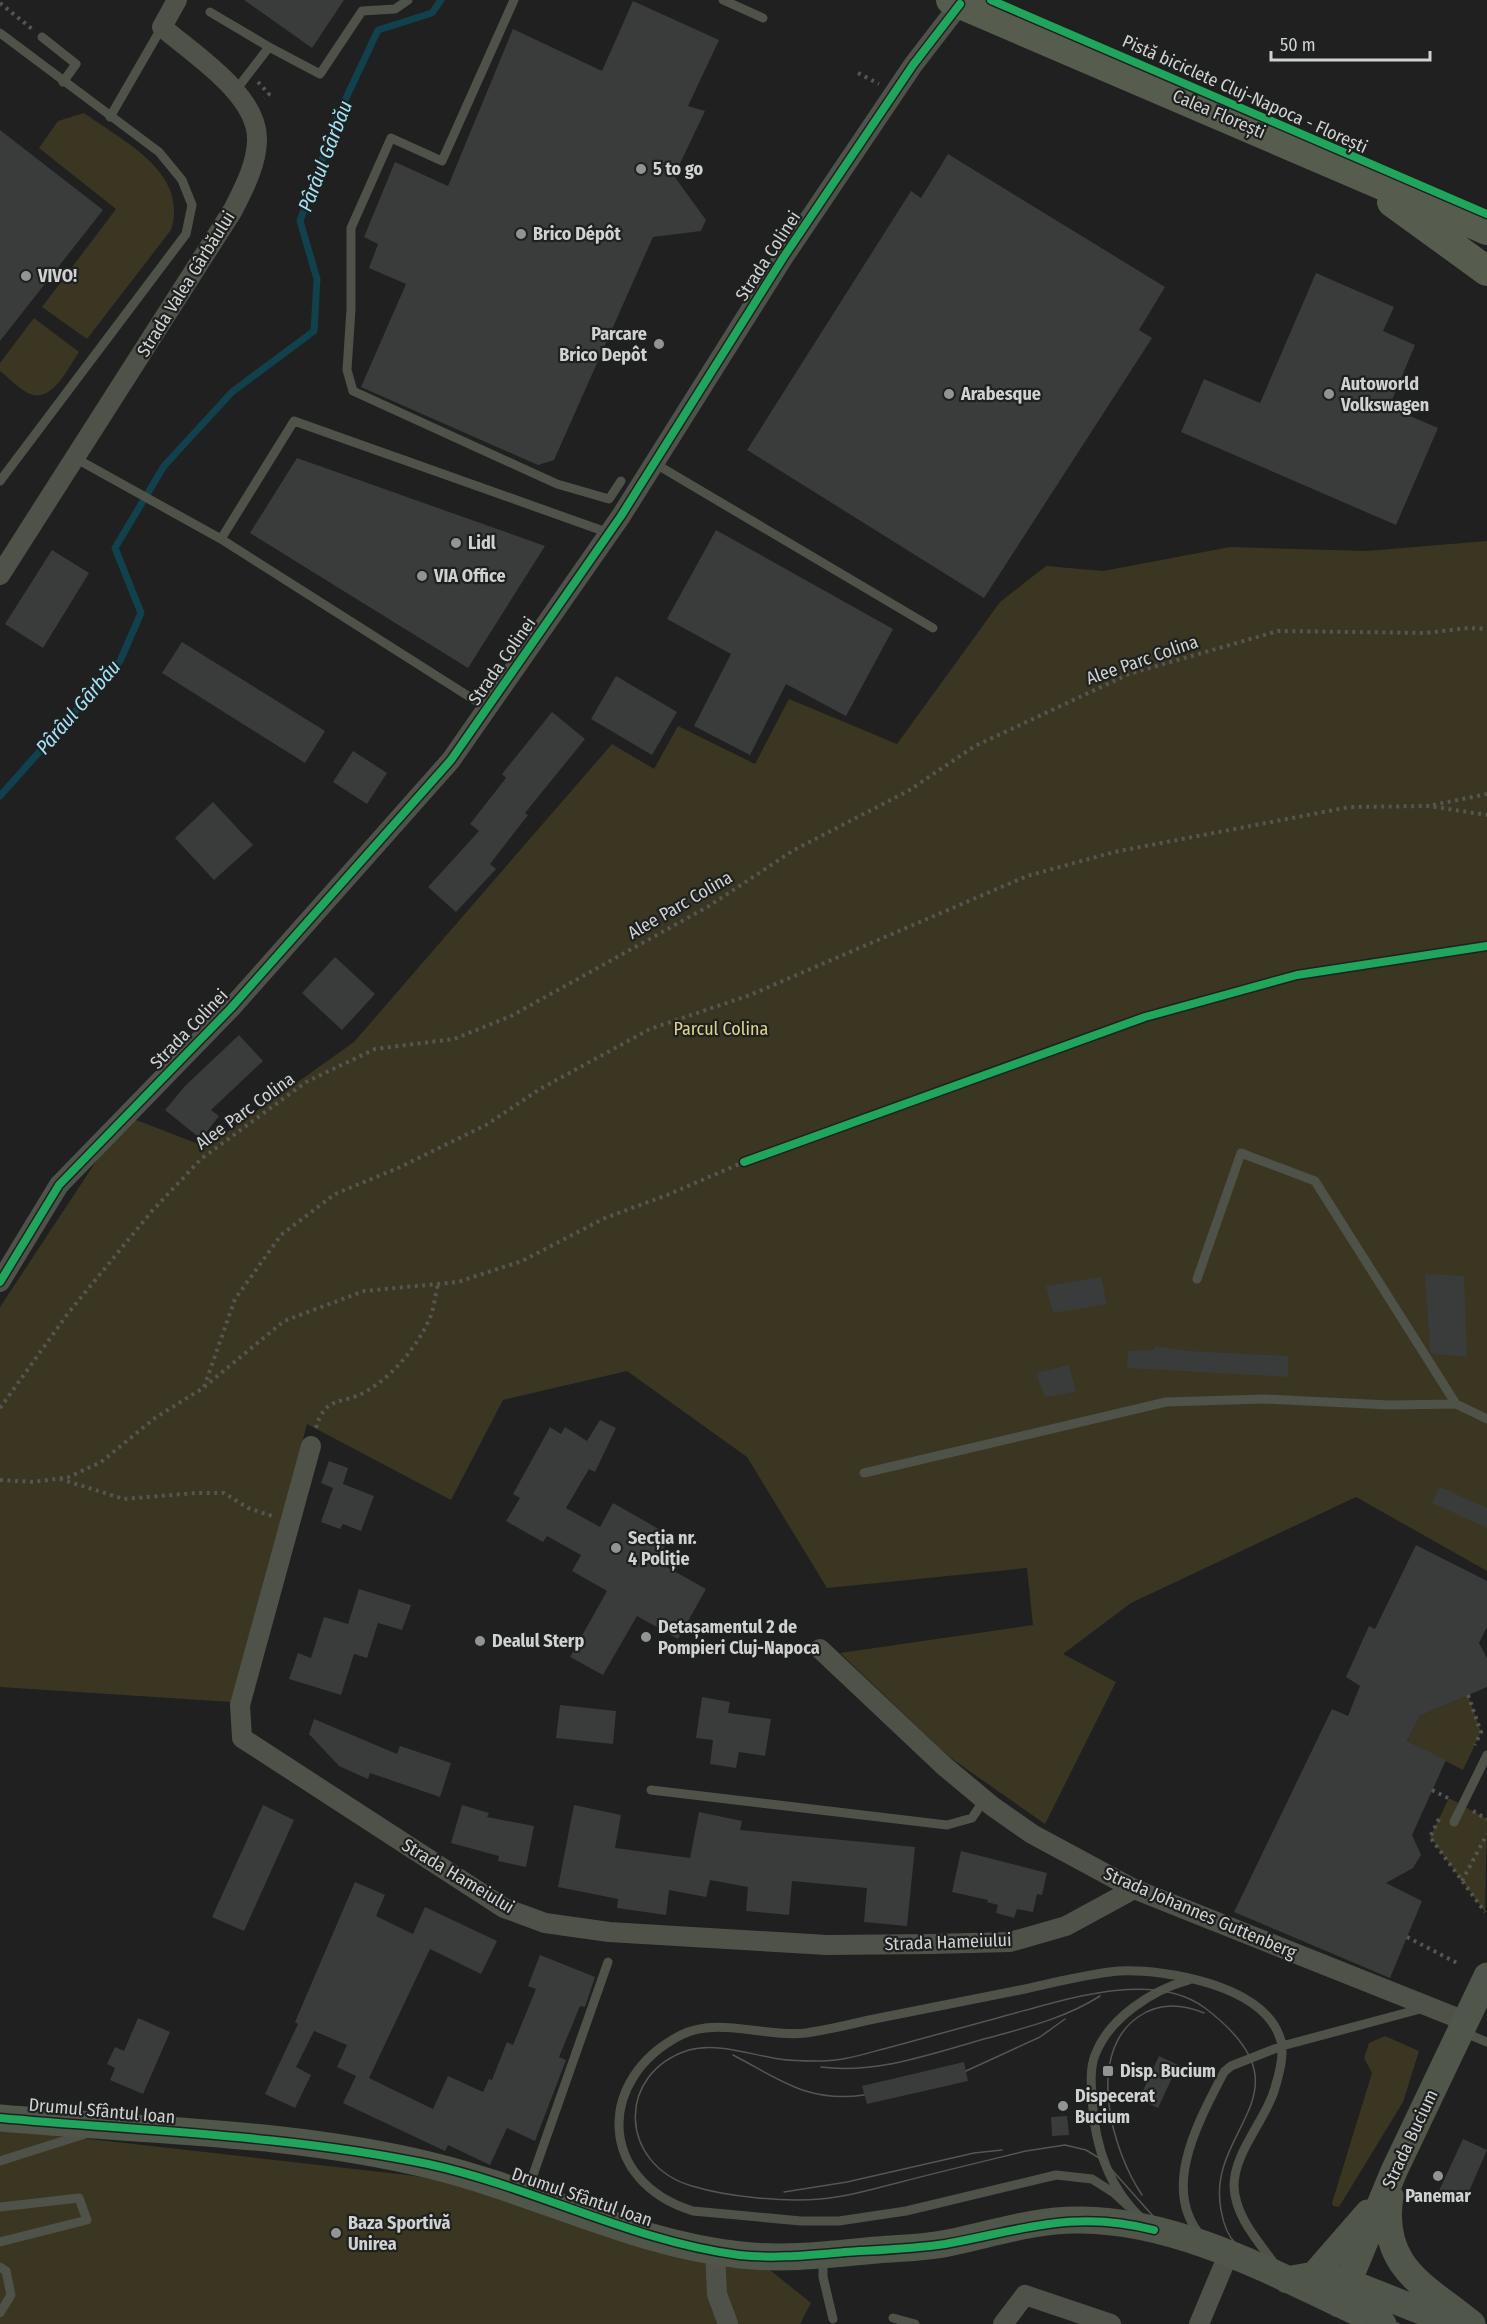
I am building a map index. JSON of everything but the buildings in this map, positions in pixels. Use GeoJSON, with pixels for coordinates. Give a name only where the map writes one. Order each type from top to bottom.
{"type":"FeatureCollection","features":[{"type":"Feature","properties":{"kind":"main road","name":"Calea Florești"},"geometry":{"type":"LineString","coordinates":[[955,2],[1487,230]]}},
{"type":"Feature","properties":{"kind":"main road"},"geometry":{"type":"LineString","coordinates":[[1348,170],[1487,271]]}},
{"type":"Feature","properties":{"kind":"main road","name":"Strada Bucium"},"geometry":{"type":"LineString","coordinates":[[1344,2293],[1394,2171],[1487,1976]]}},
{"type":"Feature","properties":{"kind":"main road","name":"Drumul Sfântul Ioan"},"geometry":{"type":"LineString","coordinates":[[0,2118],[321,2145],[431,2165],[687,2246],[760,2256],[823,2254],[943,2244],[1054,2221],[1113,2222],[1154,2230],[1221,2252],[1286,2280],[1344,2293]]}},
{"type":"Feature","properties":{"kind":"main road"},"geometry":{"type":"LineString","coordinates":[[1286,2280],[1314,2275],[1366,2217],[1394,2171]]}},
{"type":"Feature","properties":{"kind":"main road"},"geometry":{"type":"LineString","coordinates":[[1394,2171],[1389,2205],[1389,2236],[1398,2260],[1428,2292],[1472,2324]]}},
{"type":"Feature","properties":{"kind":"main road"},"geometry":{"type":"LineString","coordinates":[[1314,2275],[1344,2293],[1383,2324]]}},
{"type":"Feature","properties":{"kind":"main road"},"geometry":{"type":"LineString","coordinates":[[1344,2293],[1454,2324]]}},
{"type":"Feature","properties":{"kind":"street"},"geometry":{"type":"LineString","coordinates":[[162,27],[177,0]]}},
{"type":"Feature","properties":{"kind":"street","name":"Strada Colinei"},"geometry":{"type":"LineString","coordinates":[[2,1271],[59,1185],[231,1008],[451,760],[609,533],[789,249],[955,2]]}},
{"type":"Feature","properties":{"kind":"street","name":"Strada Valea Gârbăului"},"geometry":{"type":"LineString","coordinates":[[0,575],[233,210],[251,174],[257,139],[250,112],[236,90],[162,27]]}},
{"type":"Feature","properties":{"kind":"street","name":"Strada Hameiului"},"geometry":{"type":"LineString","coordinates":[[311,1446],[240,1705],[243,1738],[504,1908],[545,1923],[609,1932],[827,1945],[1010,1942],[1066,1926],[1134,1889]]}},
{"type":"Feature","properties":{"kind":"street","name":"Strada Johannes Guttenberg"},"geometry":{"type":"LineString","coordinates":[[820,1648],[984,1800],[1032,1834],[1134,1889],[1429,2006],[1463,2026]]}},
{"type":"Feature","properties":{"kind":"street"},"geometry":{"type":"LineString","coordinates":[[715,2251],[717,2294],[728,2324]]}},
{"type":"Feature","properties":{"kind":"street"},"geometry":{"type":"LineString","coordinates":[[1199,2324],[1221,2252]]}},
{"type":"Feature","properties":{"kind":"street"},"geometry":{"type":"LineString","coordinates":[[1003,2324],[1025,2295],[1111,2324]]}},
{"type":"Feature","properties":{"kind":"lane"},"geometry":{"type":"LineString","coordinates":[[210,12],[320,74],[362,11],[395,9],[408,0]]}},
{"type":"Feature","properties":{"kind":"lane"},"geometry":{"type":"LineString","coordinates":[[514,0],[442,160],[391,138],[386,148],[351,228],[351,309],[347,370],[353,391],[557,484],[609,499],[621,481]]}},
{"type":"Feature","properties":{"kind":"lane"},"geometry":{"type":"LineString","coordinates":[[723,0],[763,18]]}},
{"type":"Feature","properties":{"kind":"lane"},"geometry":{"type":"LineString","coordinates":[[110,117],[162,27]]}},
{"type":"Feature","properties":{"kind":"lane"},"geometry":{"type":"LineString","coordinates":[[0,33],[159,152],[182,180],[192,205],[186,234],[0,481]]}},
{"type":"Feature","properties":{"kind":"lane"},"geometry":{"type":"LineString","coordinates":[[42,37],[76,64],[63,82]]}},
{"type":"Feature","properties":{"kind":"lane"},"geometry":{"type":"LineString","coordinates":[[236,90],[269,47]]}},
{"type":"Feature","properties":{"kind":"lane"},"geometry":{"type":"LineString","coordinates":[[221,539],[294,421],[609,533]]}},
{"type":"Feature","properties":{"kind":"lane"},"geometry":{"type":"LineString","coordinates":[[75,458],[171,509],[221,539],[487,708]]}},
{"type":"Feature","properties":{"kind":"lane"},"geometry":{"type":"LineString","coordinates":[[654,463],[933,628]]}},
{"type":"Feature","properties":{"kind":"lane"},"geometry":{"type":"LineString","coordinates":[[1197,1279],[1240,1153],[1316,1181],[1456,1404]]}},
{"type":"Feature","properties":{"kind":"lane"},"geometry":{"type":"LineString","coordinates":[[864,1473],[1166,1402],[1264,1399],[1389,1405],[1456,1404],[1487,1419]]}},
{"type":"Feature","properties":{"kind":"lane"},"geometry":{"type":"LineString","coordinates":[[1454,1822],[1487,1755]]}},
{"type":"Feature","properties":{"kind":"lane"},"geometry":{"type":"LineString","coordinates":[[651,1790],[947,1825],[972,1818],[984,1800]]}},
{"type":"Feature","properties":{"kind":"lane"},"geometry":{"type":"LineString","coordinates":[[526,2194],[608,1962]]}},
{"type":"Feature","properties":{"kind":"lane"},"geometry":{"type":"LineString","coordinates":[[1154,2230],[1114,2193],[1092,2179],[1056,2175],[906,2211],[839,2221],[801,2221],[693,2211],[680,2207],[661,2195],[644,2182],[632,2166],[618,2133],[620,2106],[625,2092],[647,2061],[680,2036],[700,2028],[808,2033],[1103,1973],[1157,1971],[1213,1984],[1239,1995],[1270,2022],[1282,2046],[1275,2088],[1239,2163],[1234,2186],[1240,2211],[1248,2228],[1286,2280]]}},
{"type":"Feature","properties":{"kind":"lane"},"geometry":{"type":"LineString","coordinates":[[1128,2206],[1104,2161],[1094,2129],[1091,2075],[1094,2058],[1112,2028],[1132,2010],[1160,1990],[1190,1980]]}},
{"type":"Feature","properties":{"kind":"lane"},"geometry":{"type":"LineString","coordinates":[[1221,2252],[1193,2224],[1187,2208],[1184,2184],[1188,2152],[1224,2072],[1239,2062],[1282,2046],[1429,2006]]}},
{"type":"Feature","properties":{"kind":"lane"},"geometry":{"type":"LineString","coordinates":[[1463,2026],[1487,2042]]}},
{"type":"Feature","properties":{"kind":"lane"},"geometry":{"type":"LineString","coordinates":[[0,2161],[104,2127]]}},
{"type":"Feature","properties":{"kind":"lane"},"geometry":{"type":"LineString","coordinates":[[0,2207],[78,2198],[87,2220],[0,2242]]}},
{"type":"Feature","properties":{"kind":"lane"},"geometry":{"type":"LineString","coordinates":[[823,2254],[823,2277],[833,2319]]}},
{"type":"Feature","properties":{"kind":"lane"},"geometry":{"type":"LineString","coordinates":[[0,2267],[6,2271],[11,2295],[0,2313]]}},
{"type":"Feature","properties":{"kind":"lane"},"geometry":{"type":"LineString","coordinates":[[893,2318],[915,2324]]}},
{"type":"Feature","properties":{"kind":"path"},"geometry":{"type":"LineString","coordinates":[[0,3],[42,37]]}},
{"type":"Feature","properties":{"kind":"path"},"geometry":{"type":"LineString","coordinates":[[1430,806],[1487,794]]}},
{"type":"Feature","properties":{"kind":"path"},"geometry":{"type":"LineString","coordinates":[[203,1388],[235,1299],[281,1235],[335,1194],[398,1168],[486,1125],[540,1089],[650,1029],[750,995],[1027,876],[1114,852],[1350,807],[1430,806],[1487,814]]}},
{"type":"Feature","properties":{"kind":"path"},"geometry":{"type":"LineString","coordinates":[[0,1480],[34,1482],[69,1477],[101,1462],[155,1418],[203,1388],[284,1321],[364,1291],[458,1282],[522,1261],[605,1218],[667,1196],[744,1162],[1145,1017],[1297,975],[1487,946]]}},
{"type":"Feature","properties":{"kind":"path"},"geometry":{"type":"LineString","coordinates":[[311,1446],[326,1407],[336,1400],[352,1398],[367,1391],[403,1361],[430,1319],[438,1284]]}},
{"type":"Feature","properties":{"kind":"path"},"geometry":{"type":"LineString","coordinates":[[57,1478],[124,1499],[224,1493],[248,1508],[291,1522]]}},
{"type":"Feature","properties":{"kind":"path"},"geometry":{"type":"LineString","coordinates":[[1468,1695],[1481,1732],[1472,1751]]}},
{"type":"Feature","properties":{"kind":"path"},"geometry":{"type":"LineString","coordinates":[[1449,1798],[1454,1789]]}},
{"type":"Feature","properties":{"kind":"path"},"geometry":{"type":"LineString","coordinates":[[1462,1881],[1487,1834]]}},
{"type":"Feature","properties":{"kind":"path"},"geometry":{"type":"LineString","coordinates":[[1430,1837],[1485,1912]]}},
{"type":"Feature","properties":{"kind":"path"},"geometry":{"type":"LineString","coordinates":[[1407,1937],[1460,1964]]}},
{"type":"Feature","properties":{"kind":"green space"},"geometry":{"type":"Polygon","coordinates":[[[84,113],[134,147],[162,175],[171,191],[174,210],[171,230],[87,339],[42,307],[116,209],[39,148],[58,121],[84,113]]]}},
{"type":"Feature","properties":{"kind":"green space"},"geometry":{"type":"Polygon","coordinates":[[[34,318],[79,352],[59,382],[46,393],[38,395],[22,390],[0,371],[0,363],[34,318]]]}},
{"type":"Feature","properties":{"kind":"green space","name":"Parcul Colina"},"geometry":{"type":"Polygon","coordinates":[[[1487,541],[1487,1571],[1356,1497],[1131,1603],[1063,1654],[1116,1682],[1045,1824],[948,1756],[840,1653],[1033,1625],[1027,1568],[827,1588],[747,1457],[627,1371],[503,1400],[451,1500],[307,1424],[232,1702],[0,1687],[0,1307],[126,1116],[206,1147],[354,1042],[612,744],[654,769],[678,726],[755,764],[789,699],[897,744],[1000,602],[1046,566],[1103,571],[1230,547],[1367,551],[1487,541]]]}},
{"type":"Feature","properties":{"kind":"green space"},"geometry":{"type":"Polygon","coordinates":[[[1468,1695],[1481,1732],[1463,1770],[1407,1741],[1420,1716],[1468,1695]]]}},
{"type":"Feature","properties":{"kind":"green space"},"geometry":{"type":"Polygon","coordinates":[[[1449,1798],[1487,1819],[1485,1912],[1430,1837],[1449,1798]]]}},
{"type":"Feature","properties":{"kind":"green space"},"geometry":{"type":"Polygon","coordinates":[[[1385,2036],[1419,2051],[1403,2102],[1339,2207],[1333,2206],[1332,2203],[1372,2073],[1364,2058],[1369,2043],[1385,2036]]]}},
{"type":"Feature","properties":{"kind":"green space","name":"Baza Sportivă Unirea"},"geometry":{"type":"Polygon","coordinates":[[[0,2129],[408,2175],[585,2205],[759,2261],[811,2303],[800,2324],[0,2324],[0,2129]]]}},
{"type":"Feature","properties":{"kind":"waterway","name":"Pârâul Gârbău"},"geometry":{"type":"LineString","coordinates":[[0,796],[120,661],[141,613],[115,548],[164,466],[232,392],[314,331],[317,279],[300,221],[339,113],[378,30],[432,13],[441,0]]}},
{"type":"Feature","properties":{"kind":"tram line"},"geometry":{"type":"LineString","coordinates":[[1363,2324],[1224,2264],[1169,2234],[1104,2161],[1086,2150],[1065,2145],[1026,2151],[830,2198],[805,2200],[756,2198],[706,2190],[668,2175],[650,2159],[639,2140],[635,2119],[638,2098],[648,2078],[665,2062],[689,2050],[711,2047],[789,2060],[836,2060],[1049,2004],[1104,1992],[1132,1989],[1159,1990],[1183,1996],[1205,2008],[1237,2038],[1252,2064],[1255,2087],[1249,2110],[1228,2155],[1220,2181],[1221,2210],[1230,2237],[1250,2256],[1268,2267],[1337,2299],[1399,2324]]}},
{"type":"Feature","properties":{"kind":"tram line"},"geometry":{"type":"LineString","coordinates":[[821,2067],[863,2068],[924,2056],[1044,2022],[1072,2011],[1100,1996]]}},
{"type":"Feature","properties":{"kind":"tram line"},"geometry":{"type":"LineString","coordinates":[[1142,2195],[1121,2154],[1114,2129],[1109,2103],[1108,2078],[1112,2054],[1122,2033],[1146,2012],[1162,2007],[1179,2006],[1204,2013]]}},
{"type":"Feature","properties":{"kind":"tram line"},"geometry":{"type":"LineString","coordinates":[[966,2071],[1040,2037],[1065,2019]]}},
{"type":"Feature","properties":{"kind":"tram line"},"geometry":{"type":"LineString","coordinates":[[733,2055],[781,2081],[811,2092],[844,2097],[864,2095]]}},
{"type":"Feature","properties":{"kind":"tram line"},"geometry":{"type":"LineString","coordinates":[[784,2192],[847,2182],[974,2153],[1002,2150]]}},
{"type":"Feature","properties":{"kind":"cycle path","name":"Pistă biciclete Cluj-Napoca - Florești"},"geometry":{"type":"LineString","coordinates":[[991,0],[1487,214]]}},
{"type":"Feature","properties":{"kind":"cycle path"},"geometry":{"type":"LineString","coordinates":[[0,1282],[59,1185],[231,1008],[451,760],[621,516],[783,258],[913,65],[960,4]]}},
{"type":"Feature","properties":{"kind":"cycle path"},"geometry":{"type":"LineString","coordinates":[[744,1162],[1145,1017],[1297,975],[1487,946]]}},
{"type":"Feature","properties":{"kind":"cycle path"},"geometry":{"type":"LineString","coordinates":[[0,2118],[268,2140],[375,2154],[467,2174],[660,2238],[739,2255],[792,2256],[920,2247],[1024,2228],[1073,2222],[1099,2221],[1154,2230]]}},
{"type":"Feature","properties":{"kind":"place","name":"5 to go"},"geometry":{"type":"Point","coordinates":[641,169]}},
{"type":"Feature","properties":{"kind":"place","name":"Brico Dépôt"},"geometry":{"type":"Point","coordinates":[521,234]}},
{"type":"Feature","properties":{"kind":"place","name":"VIVO!"},"geometry":{"type":"Point","coordinates":[26,276]}},
{"type":"Feature","properties":{"kind":"place","name":"Parcare Brico Depôt"},"geometry":{"type":"Point","coordinates":[659,344]}},
{"type":"Feature","properties":{"kind":"place","name":"Arabesque"},"geometry":{"type":"Point","coordinates":[949,394]}},
{"type":"Feature","properties":{"kind":"place","name":"Autoworld Volkswagen"},"geometry":{"type":"Point","coordinates":[1329,394]}},
{"type":"Feature","properties":{"kind":"place","name":"Lidl"},"geometry":{"type":"Point","coordinates":[456,543]}},
{"type":"Feature","properties":{"kind":"place","name":"VIA Office"},"geometry":{"type":"Point","coordinates":[422,576]}},
{"type":"Feature","properties":{"kind":"place","name":"Secția nr. 4 Poliție"},"geometry":{"type":"Point","coordinates":[616,1548]}},
{"type":"Feature","properties":{"kind":"place","name":"Detașamentul 2 de Pompieri Cluj-Napoca"},"geometry":{"type":"Point","coordinates":[646,1637]}},
{"type":"Feature","properties":{"kind":"place","name":"Dealul Sterp"},"geometry":{"type":"Point","coordinates":[480,1641]}},
{"type":"Feature","properties":{"kind":"place","name":"Disp. Bucium"},"geometry":{"type":"Point","coordinates":[1108,2071]}},
{"type":"Feature","properties":{"kind":"place","name":"Dispecerat Bucium"},"geometry":{"type":"Point","coordinates":[1063,2106]}},
{"type":"Feature","properties":{"kind":"place","name":"Panemar"},"geometry":{"type":"Point","coordinates":[1438,2176]}},
{"type":"Feature","properties":{"kind":"place","name":"Baza Sportivă Unirea"},"geometry":{"type":"Point","coordinates":[336,2233]}}]}
